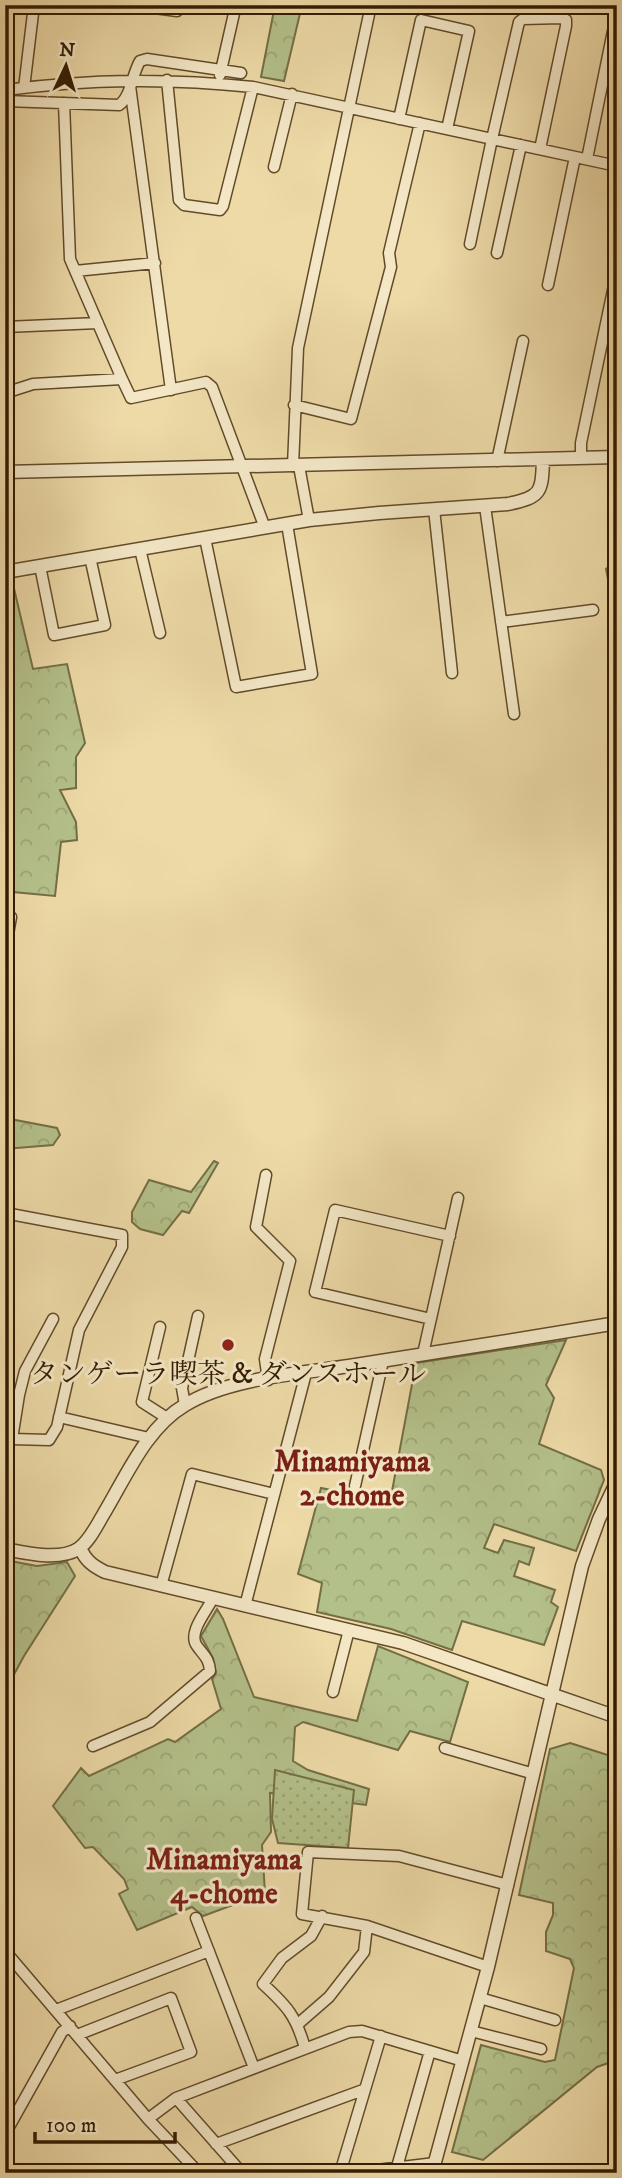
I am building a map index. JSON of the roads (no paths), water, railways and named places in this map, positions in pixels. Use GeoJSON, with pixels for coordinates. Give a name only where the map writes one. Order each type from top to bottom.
{"type":"FeatureCollection","features":[{"type":"Feature","properties":{"kind":"street"},"geometry":{"type":"LineString","coordinates":[[23,88],[34,5]]}},
{"type":"Feature","properties":{"kind":"street"},"geometry":{"type":"LineString","coordinates":[[132,5],[177,11],[183,5]]}},
{"type":"Feature","properties":{"kind":"street"},"geometry":{"type":"LineString","coordinates":[[309,520],[296,466],[294,405],[298,348],[370,5]]}},
{"type":"Feature","properties":{"kind":"street"},"geometry":{"type":"LineString","coordinates":[[219,84],[235,9]]}},
{"type":"Feature","properties":{"kind":"street"},"geometry":{"type":"LineString","coordinates":[[470,244],[519,22],[523,19],[561,18],[566,20],[566,26],[540,149]]}},
{"type":"Feature","properties":{"kind":"street"},"geometry":{"type":"LineString","coordinates":[[399,119],[421,20],[469,31],[447,129]]}},
{"type":"Feature","properties":{"kind":"street"},"geometry":{"type":"LineString","coordinates":[[587,159],[613,31]]}},
{"type":"Feature","properties":{"kind":"street"},"geometry":{"type":"LineString","coordinates":[[5,101],[119,105],[123,103],[141,61],[147,59],[241,73]]}},
{"type":"Feature","properties":{"kind":"street"},"geometry":{"type":"LineString","coordinates":[[5,90],[167,80],[253,88],[292,94],[617,166]]}},
{"type":"Feature","properties":{"kind":"street"},"geometry":{"type":"LineString","coordinates":[[167,80],[180,200],[184,205],[220,210],[253,88]]}},
{"type":"Feature","properties":{"kind":"street"},"geometry":{"type":"LineString","coordinates":[[131,83],[171,390]]}},
{"type":"Feature","properties":{"kind":"street"},"geometry":{"type":"LineString","coordinates":[[274,167],[292,94]]}},
{"type":"Feature","properties":{"kind":"street"},"geometry":{"type":"LineString","coordinates":[[64,103],[70,259],[122,379],[131,398],[206,382],[212,387],[265,528]]}},
{"type":"Feature","properties":{"kind":"street"},"geometry":{"type":"LineString","coordinates":[[294,405],[351,419],[391,267],[389,253],[420,123]]}},
{"type":"Feature","properties":{"kind":"street"},"geometry":{"type":"LineString","coordinates":[[497,253],[521,145]]}},
{"type":"Feature","properties":{"kind":"street"},"geometry":{"type":"LineString","coordinates":[[548,285],[575,156]]}},
{"type":"Feature","properties":{"kind":"street"},"geometry":{"type":"LineString","coordinates":[[75,271],[155,262]]}},
{"type":"Feature","properties":{"kind":"street"},"geometry":{"type":"LineString","coordinates":[[580,458],[580,443],[617,271]]}},
{"type":"Feature","properties":{"kind":"street"},"geometry":{"type":"LineString","coordinates":[[5,327],[98,323]]}},
{"type":"Feature","properties":{"kind":"street"},"geometry":{"type":"LineString","coordinates":[[497,461],[523,341]]}},
{"type":"Feature","properties":{"kind":"street"},"geometry":{"type":"LineString","coordinates":[[5,393],[33,384],[122,379]]}},
{"type":"Feature","properties":{"kind":"street"},"geometry":{"type":"LineString","coordinates":[[5,472],[617,457]]}},
{"type":"Feature","properties":{"kind":"street"},"geometry":{"type":"LineString","coordinates":[[5,572],[309,520],[485,506],[527,500],[541,489],[543,459]]}},
{"type":"Feature","properties":{"kind":"street"},"geometry":{"type":"LineString","coordinates":[[485,506],[514,715]]}},
{"type":"Feature","properties":{"kind":"street"},"geometry":{"type":"LineString","coordinates":[[434,509],[452,673]]}},
{"type":"Feature","properties":{"kind":"street"},"geometry":{"type":"LineString","coordinates":[[205,538],[236,687],[312,674],[287,524]]}},
{"type":"Feature","properties":{"kind":"street"},"geometry":{"type":"LineString","coordinates":[[141,549],[160,633]]}},
{"type":"Feature","properties":{"kind":"street"},"geometry":{"type":"LineString","coordinates":[[40,566],[54,635],[105,625],[90,557]]}},
{"type":"Feature","properties":{"kind":"street"},"geometry":{"type":"LineString","coordinates":[[500,622],[593,610]]}},
{"type":"Feature","properties":{"kind":"street"},"geometry":{"type":"LineString","coordinates":[[5,916],[11,917],[5,951]]}},
{"type":"Feature","properties":{"kind":"street"},"geometry":{"type":"LineString","coordinates":[[266,1175],[256,1227],[290,1261],[265,1359],[268,1380]]}},
{"type":"Feature","properties":{"kind":"street"},"geometry":{"type":"LineString","coordinates":[[424,1354],[458,1198]]}},
{"type":"Feature","properties":{"kind":"street"},"geometry":{"type":"LineString","coordinates":[[431,1319],[315,1292],[335,1210],[450,1236]]}},
{"type":"Feature","properties":{"kind":"street"},"geometry":{"type":"LineString","coordinates":[[5,1213],[122,1235],[122,1247],[79,1330],[57,1427],[49,1440],[12,1439],[25,1371],[53,1319]]}},
{"type":"Feature","properties":{"kind":"street"},"geometry":{"type":"LineString","coordinates":[[184,1405],[182,1388],[198,1316]]}},
{"type":"Feature","properties":{"kind":"street"},"geometry":{"type":"LineString","coordinates":[[5,1549],[53,1554],[68,1553],[80,1548],[93,1532],[149,1438],[167,1418],[184,1405],[233,1386],[617,1323]]}},
{"type":"Feature","properties":{"kind":"street"},"geometry":{"type":"LineString","coordinates":[[160,1327],[142,1402],[167,1418]]}},
{"type":"Feature","properties":{"kind":"street"},"geometry":{"type":"LineString","coordinates":[[355,1486],[383,1361]]}},
{"type":"Feature","properties":{"kind":"street"},"geometry":{"type":"LineString","coordinates":[[245,1606],[306,1373]]}},
{"type":"Feature","properties":{"kind":"street"},"geometry":{"type":"LineString","coordinates":[[59,1417],[149,1438]]}},
{"type":"Feature","properties":{"kind":"street"},"geometry":{"type":"LineString","coordinates":[[161,1586],[192,1474],[274,1493]]}},
{"type":"Feature","properties":{"kind":"street"},"geometry":{"type":"LineString","coordinates":[[352,2173],[397,2167],[433,2168],[488,1968],[582,1566],[599,1519],[617,1481]]}},
{"type":"Feature","properties":{"kind":"street"},"geometry":{"type":"LineString","coordinates":[[80,1548],[84,1558],[93,1566],[117,1575],[349,1630],[443,1656],[617,1717]]}},
{"type":"Feature","properties":{"kind":"street"},"geometry":{"type":"LineString","coordinates":[[93,1746],[150,1722],[210,1671],[209,1660],[194,1643],[193,1635],[213,1598]]}},
{"type":"Feature","properties":{"kind":"street"},"geometry":{"type":"LineString","coordinates":[[333,1692],[349,1630]]}},
{"type":"Feature","properties":{"kind":"street"},"geometry":{"type":"LineString","coordinates":[[444,1748],[534,1774]]}},
{"type":"Feature","properties":{"kind":"street"},"geometry":{"type":"LineString","coordinates":[[488,1968],[367,1926],[302,1913],[308,1852],[399,1856],[508,1885]]}},
{"type":"Feature","properties":{"kind":"street"},"geometry":{"type":"LineString","coordinates":[[305,2048],[298,2024],[285,2004],[263,1984],[282,1958],[311,1936],[322,1916]]}},
{"type":"Feature","properties":{"kind":"street"},"geometry":{"type":"LineString","coordinates":[[196,1917],[254,2068]]}},
{"type":"Feature","properties":{"kind":"street"},"geometry":{"type":"LineString","coordinates":[[298,2024],[329,1997],[365,1952],[367,1926]]}},
{"type":"Feature","properties":{"kind":"street"},"geometry":{"type":"LineString","coordinates":[[5,1951],[148,2119],[199,2173]]}},
{"type":"Feature","properties":{"kind":"street"},"geometry":{"type":"LineString","coordinates":[[55,2010],[209,1951]]}},
{"type":"Feature","properties":{"kind":"street"},"geometry":{"type":"LineString","coordinates":[[5,2134],[62,2032],[73,2031],[171,1998],[191,2052],[115,2080]]}},
{"type":"Feature","properties":{"kind":"street"},"geometry":{"type":"LineString","coordinates":[[480,1998],[555,2020]]}},
{"type":"Feature","properties":{"kind":"street"},"geometry":{"type":"LineString","coordinates":[[148,2119],[176,2098],[349,2032],[362,2031],[463,2061]]}},
{"type":"Feature","properties":{"kind":"street"},"geometry":{"type":"LineString","coordinates":[[471,2031],[541,2049]]}},
{"type":"Feature","properties":{"kind":"street"},"geometry":{"type":"LineString","coordinates":[[340,2173],[380,2036]]}},
{"type":"Feature","properties":{"kind":"street"},"geometry":{"type":"LineString","coordinates":[[397,2167],[430,2051]]}},
{"type":"Feature","properties":{"kind":"street"},"geometry":{"type":"LineString","coordinates":[[216,2144],[363,2090]]}},
{"type":"Feature","properties":{"kind":"street"},"geometry":{"type":"LineString","coordinates":[[176,2098],[242,2173]]}},
{"type":"Feature","properties":{"kind":"place","name":"タンゲーラ喫茶 & ダンスホール"},"geometry":{"type":"Point","coordinates":[228,1345]}},
{"type":"Feature","properties":{"kind":"district","name":"Minamiyama 2-chome"},"geometry":{"type":"Point","coordinates":[352,1478]}},
{"type":"Feature","properties":{"kind":"district","name":"Minamiyama 4-chome"},"geometry":{"type":"Point","coordinates":[224,1876]}}]}
